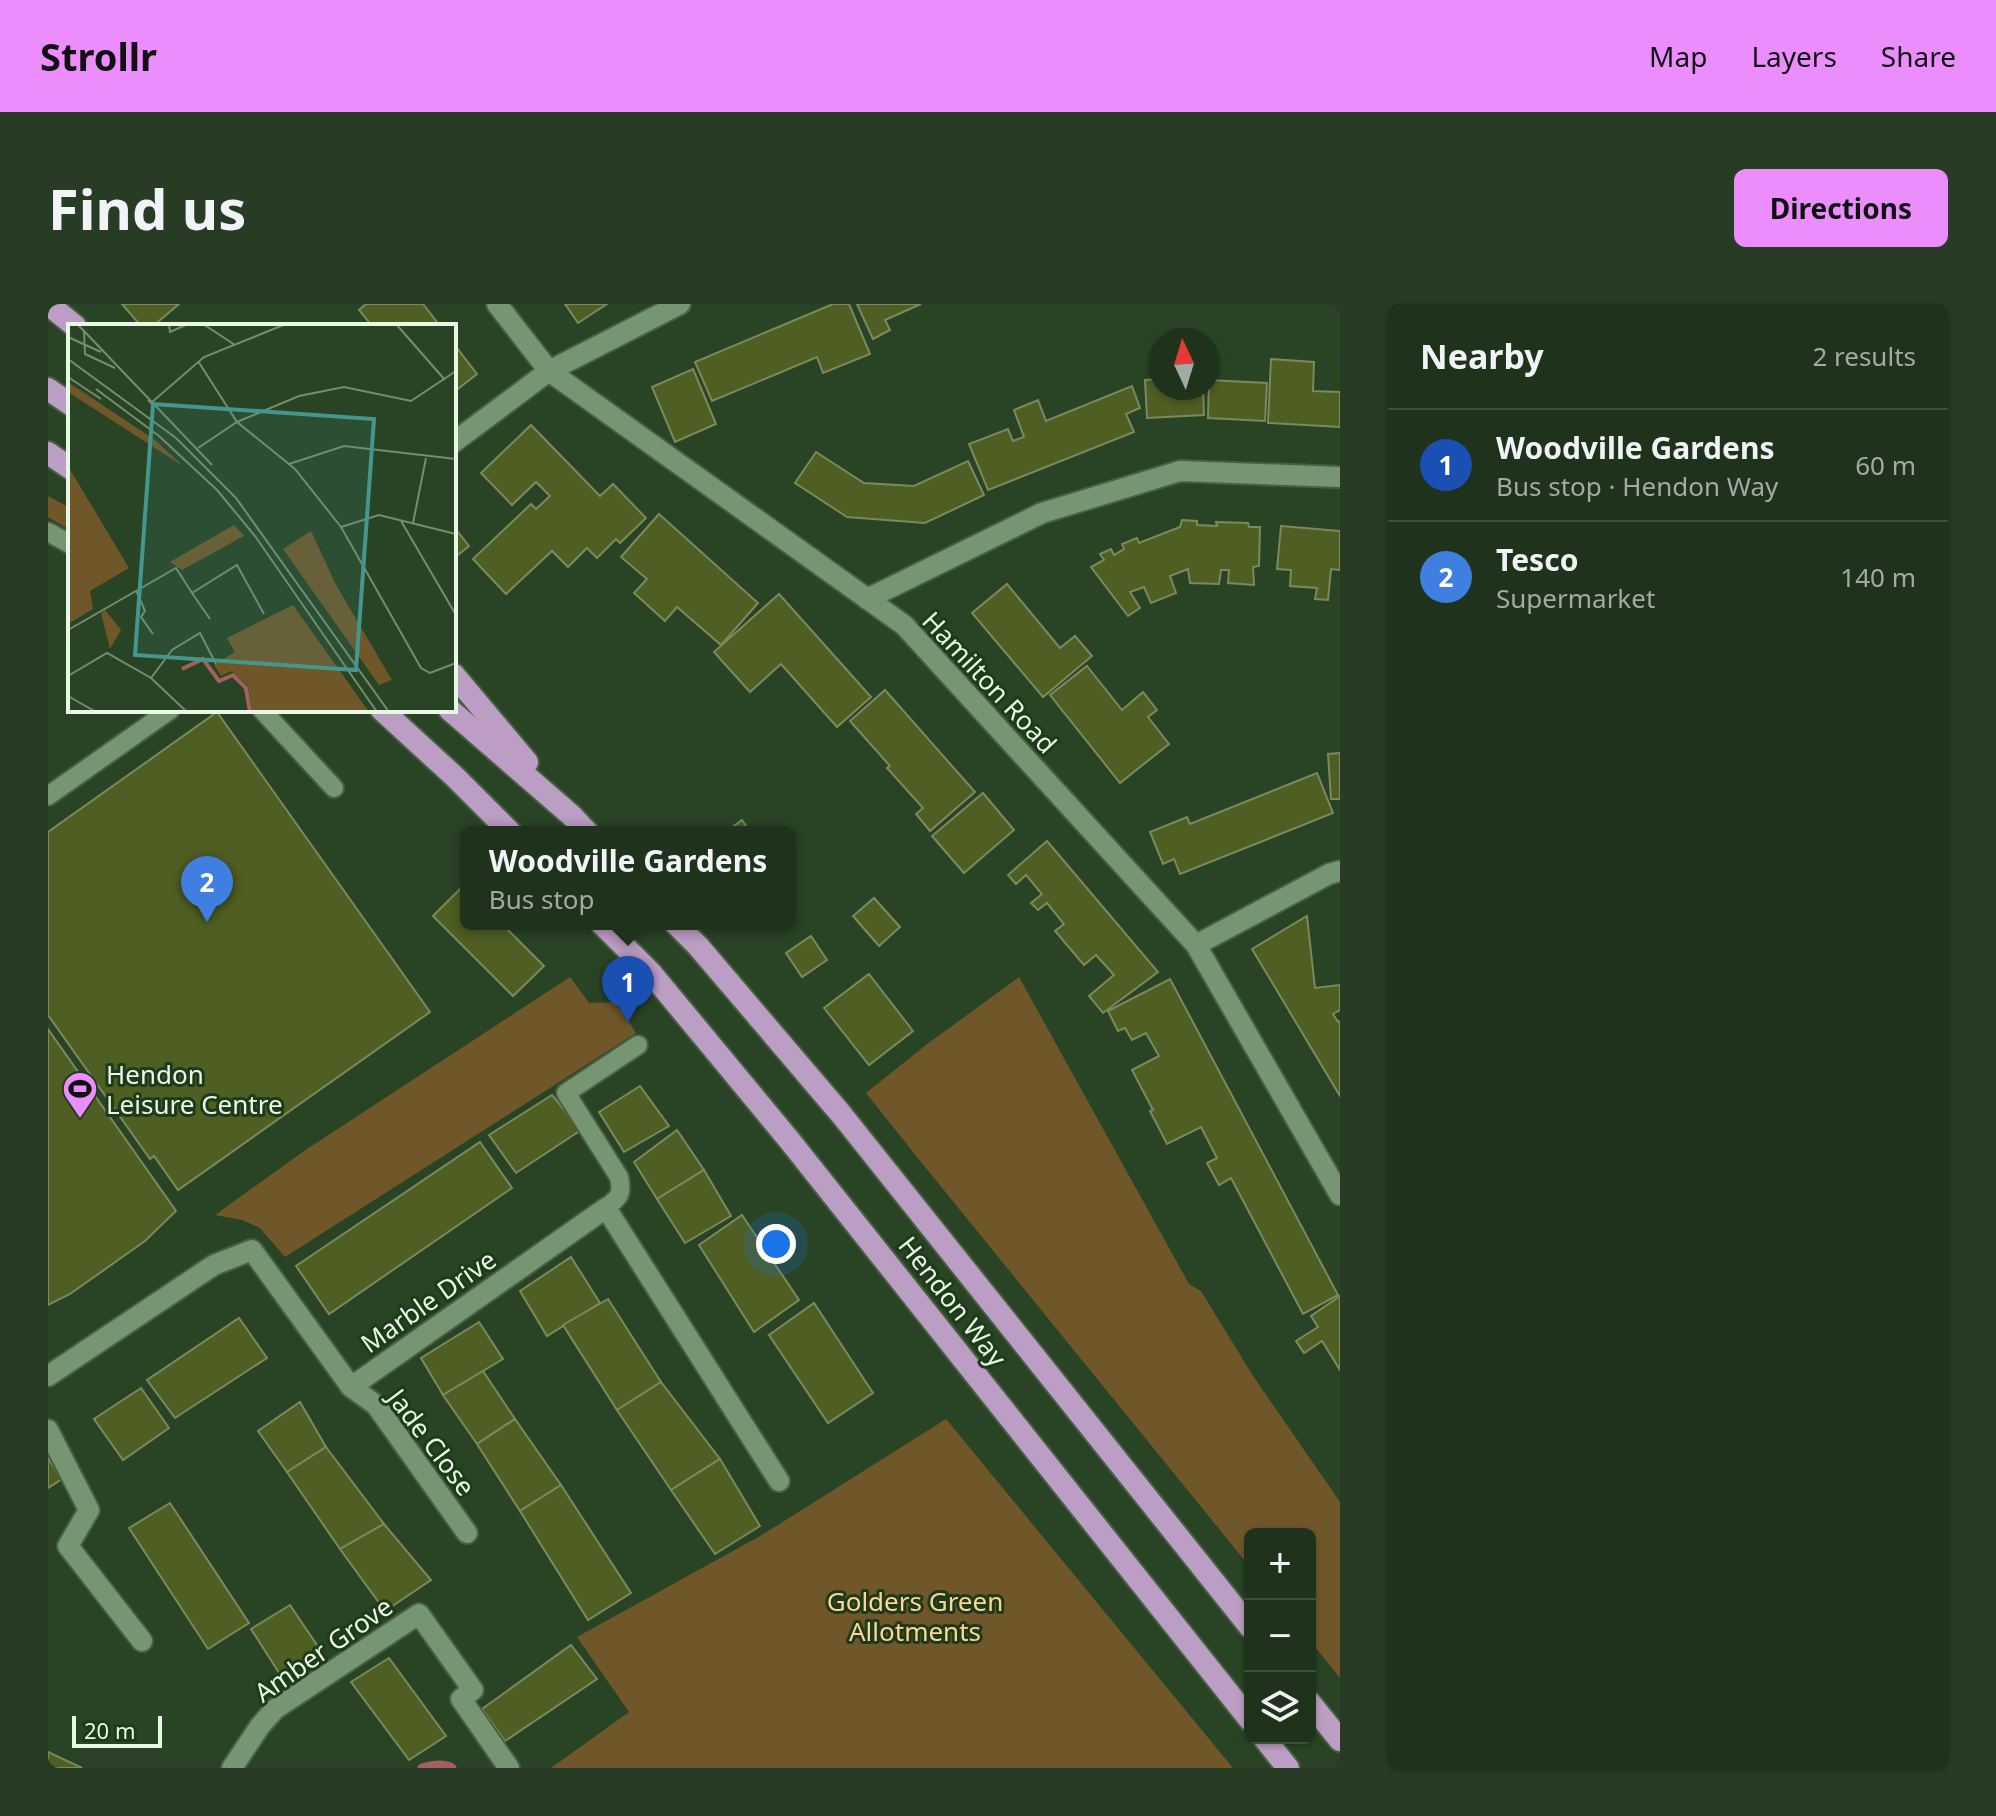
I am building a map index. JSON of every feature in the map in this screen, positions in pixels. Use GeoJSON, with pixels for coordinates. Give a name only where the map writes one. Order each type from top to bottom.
{"type":"FeatureCollection","features":[{"type":"Feature","properties":{"kind":"highway"},"geometry":{"type":"LineString","coordinates":[[48,304],[73,324]]}},
{"type":"Feature","properties":{"kind":"highway"},"geometry":{"type":"LineString","coordinates":[[48,389],[68,403]]}},
{"type":"Feature","properties":{"kind":"highway"},"geometry":{"type":"LineString","coordinates":[[48,456],[68,468]]}},
{"type":"Feature","properties":{"kind":"highway"},"geometry":{"type":"LineString","coordinates":[[456,677],[581,826]]}},
{"type":"Feature","properties":{"kind":"highway"},"geometry":{"type":"LineString","coordinates":[[384,712],[504,826]]}},
{"type":"Feature","properties":{"kind":"highway"},"geometry":{"type":"LineString","coordinates":[[452,712],[571,815]]}},
{"type":"Feature","properties":{"kind":"highway","name":"Hendon Way"},"geometry":{"type":"LineString","coordinates":[[608,930],[651,973],[790,1141],[1244,1712]]}},
{"type":"Feature","properties":{"kind":"highway","name":"Hendon Way"},"geometry":{"type":"LineString","coordinates":[[682,930],[841,1114],[1244,1619]]}},
{"type":"Feature","properties":{"kind":"highway"},"geometry":{"type":"LineString","coordinates":[[1316,1710],[1340,1740]]}},
{"type":"Feature","properties":{"kind":"highway"},"geometry":{"type":"LineString","coordinates":[[1269,1744],[1288,1768]]}},
{"type":"Feature","properties":{"kind":"street","name":"Hamilton Road"},"geometry":{"type":"LineString","coordinates":[[497,304],[549,371],[904,625],[1196,945],[1340,1195]]}},
{"type":"Feature","properties":{"kind":"street"},"geometry":{"type":"LineString","coordinates":[[456,441],[549,371],[680,304]]}},
{"type":"Feature","properties":{"kind":"street"},"geometry":{"type":"LineString","coordinates":[[867,599],[1042,513],[1180,471],[1340,477]]}},
{"type":"Feature","properties":{"kind":"street"},"geometry":{"type":"LineString","coordinates":[[1196,945],[1340,871]]}},
{"type":"Feature","properties":{"kind":"street"},"geometry":{"type":"LineString","coordinates":[[606,1208],[779,1481]]}},
{"type":"Feature","properties":{"kind":"street","name":"Marble Drive"},"geometry":{"type":"LineString","coordinates":[[48,1376],[214,1265],[252,1250],[351,1387],[606,1208]]}},
{"type":"Feature","properties":{"kind":"street","name":"Jade Close"},"geometry":{"type":"LineString","coordinates":[[351,1387],[376,1405],[467,1533]]}},
{"type":"Feature","properties":{"kind":"street"},"geometry":{"type":"LineString","coordinates":[[48,1430],[89,1510],[68,1546],[142,1641]]}},
{"type":"Feature","properties":{"kind":"street","name":"Amber Grove"},"geometry":{"type":"LineString","coordinates":[[232,1768],[275,1709],[419,1614],[473,1690],[461,1699],[509,1768]]}},
{"type":"Feature","properties":{"kind":"lane"},"geometry":{"type":"LineString","coordinates":[[48,532],[68,543]]}},
{"type":"Feature","properties":{"kind":"lane"},"geometry":{"type":"LineString","coordinates":[[48,796],[167,712]]}},
{"type":"Feature","properties":{"kind":"lane"},"geometry":{"type":"LineString","coordinates":[[264,712],[334,788]]}},
{"type":"Feature","properties":{"kind":"lane"},"geometry":{"type":"LineString","coordinates":[[606,1208],[619,1197],[619,1177],[566,1093],[638,1045]]}},
{"type":"Feature","properties":{"kind":"green space"},"geometry":{"type":"Polygon","coordinates":[[[48,496],[68,507],[68,529],[48,517],[48,496]]]}},
{"type":"Feature","properties":{"kind":"green space"},"geometry":{"type":"Polygon","coordinates":[[[570,977],[589,1003],[616,1002],[636,1033],[285,1257],[260,1228],[242,1220],[215,1215],[304,1151],[570,977]]]}},
{"type":"Feature","properties":{"kind":"green space"},"geometry":{"type":"Polygon","coordinates":[[[1019,977],[1189,1284],[1201,1291],[1253,1376],[1340,1502],[1340,1678],[1316,1648],[1316,1528],[1244,1528],[1244,1560],[866,1093],[1019,977]]]}},
{"type":"Feature","properties":{"kind":"green space","name":"Golders Green Allotments"},"geometry":{"type":"Polygon","coordinates":[[[946,1419],[1233,1768],[551,1768],[629,1712],[577,1637],[762,1535],[946,1419]]]}},
{"type":"Feature","properties":{"kind":"building"},"geometry":{"type":"Polygon","coordinates":[[[122,304],[179,304],[155,324],[139,324],[122,304]]]}},
{"type":"Feature","properties":{"kind":"building"},"geometry":{"type":"Polygon","coordinates":[[[366,304],[423,304],[438,324],[370,324],[359,310],[366,304]]]}},
{"type":"Feature","properties":{"kind":"building"},"geometry":{"type":"Polygon","coordinates":[[[565,304],[607,304],[578,323],[565,304]]]}},
{"type":"Feature","properties":{"kind":"building"},"geometry":{"type":"Polygon","coordinates":[[[833,304],[849,304],[870,354],[823,373],[817,357],[712,401],[695,362],[833,304]]]}},
{"type":"Feature","properties":{"kind":"building"},"geometry":{"type":"Polygon","coordinates":[[[857,304],[921,304],[885,320],[890,330],[873,339],[857,304]]]}},
{"type":"Feature","properties":{"kind":"building"},"geometry":{"type":"Polygon","coordinates":[[[456,347],[477,374],[456,390],[456,347]]]}},
{"type":"Feature","properties":{"kind":"building"},"geometry":{"type":"Polygon","coordinates":[[[1271,359],[1314,362],[1313,391],[1340,392],[1340,427],[1268,423],[1271,359]]]}},
{"type":"Feature","properties":{"kind":"building"},"geometry":{"type":"Polygon","coordinates":[[[693,369],[716,424],[675,442],[652,387],[693,369]]]}},
{"type":"Feature","properties":{"kind":"building"},"geometry":{"type":"Polygon","coordinates":[[[1145,380],[1148,380],[1148,400],[1203,400],[1204,415],[1147,418],[1145,380]]]}},
{"type":"Feature","properties":{"kind":"building"},"geometry":{"type":"Polygon","coordinates":[[[1220,381],[1267,383],[1265,421],[1208,418],[1208,400],[1220,400],[1220,381]]]}},
{"type":"Feature","properties":{"kind":"building"},"geometry":{"type":"Polygon","coordinates":[[[1132,386],[1140,408],[1126,414],[1134,432],[988,490],[969,444],[1008,429],[1013,441],[1024,437],[1014,410],[1038,400],[1046,421],[1132,386]]]}},
{"type":"Feature","properties":{"kind":"building"},"geometry":{"type":"Polygon","coordinates":[[[531,425],[600,496],[613,484],[646,518],[620,543],[616,539],[597,558],[587,548],[568,567],[552,551],[506,594],[473,559],[531,504],[536,509],[550,496],[536,482],[512,505],[481,473],[531,425]]]}},
{"type":"Feature","properties":{"kind":"building"},"geometry":{"type":"Polygon","coordinates":[[[816,452],[864,483],[914,486],[968,461],[984,495],[925,523],[847,517],[795,483],[816,452]]]}},
{"type":"Feature","properties":{"kind":"building"},"geometry":{"type":"Polygon","coordinates":[[[659,514],[758,603],[721,645],[677,607],[665,621],[634,593],[647,579],[621,557],[659,514]]]}},
{"type":"Feature","properties":{"kind":"building"},"geometry":{"type":"Polygon","coordinates":[[[1182,520],[1197,521],[1197,525],[1248,523],[1249,527],[1260,527],[1259,566],[1253,567],[1254,585],[1228,583],[1229,570],[1221,570],[1219,584],[1190,583],[1188,569],[1170,576],[1176,593],[1151,603],[1144,587],[1130,592],[1140,608],[1128,616],[1091,567],[1104,560],[1100,554],[1111,549],[1114,555],[1124,549],[1122,544],[1137,538],[1139,543],[1180,527],[1182,520]]]}},
{"type":"Feature","properties":{"kind":"building"},"geometry":{"type":"Polygon","coordinates":[[[1281,526],[1340,531],[1340,570],[1331,569],[1328,600],[1315,599],[1317,588],[1290,586],[1291,570],[1277,569],[1281,526]]]}},
{"type":"Feature","properties":{"kind":"building"},"geometry":{"type":"Polygon","coordinates":[[[456,530],[469,546],[456,556],[456,530]]]}},
{"type":"Feature","properties":{"kind":"building"},"geometry":{"type":"Polygon","coordinates":[[[1007,584],[1060,648],[1075,636],[1092,656],[1043,697],[972,613],[1007,584]]]}},
{"type":"Feature","properties":{"kind":"building"},"geometry":{"type":"Polygon","coordinates":[[[779,594],[871,697],[837,727],[781,664],[750,692],[714,652],[779,594]]]}},
{"type":"Feature","properties":{"kind":"building"},"geometry":{"type":"Polygon","coordinates":[[[1087,666],[1122,710],[1143,692],[1157,710],[1148,717],[1169,744],[1120,783],[1050,695],[1087,666]]]}},
{"type":"Feature","properties":{"kind":"building"},"geometry":{"type":"Polygon","coordinates":[[[885,690],[975,792],[930,831],[916,814],[923,808],[850,721],[885,690]]]}},
{"type":"Feature","properties":{"kind":"building"},"geometry":{"type":"Polygon","coordinates":[[[217,712],[430,1012],[178,1190],[154,1156],[150,1159],[48,1015],[48,832],[217,712]]]}},
{"type":"Feature","properties":{"kind":"building"},"geometry":{"type":"Polygon","coordinates":[[[1340,753],[1340,799],[1331,799],[1328,754],[1340,753]]]}},
{"type":"Feature","properties":{"kind":"building"},"geometry":{"type":"Polygon","coordinates":[[[1317,773],[1333,813],[1180,874],[1174,859],[1163,864],[1150,832],[1187,817],[1190,824],[1317,773]]]}},
{"type":"Feature","properties":{"kind":"building"},"geometry":{"type":"Polygon","coordinates":[[[983,793],[1014,830],[964,873],[932,836],[983,793]]]}},
{"type":"Feature","properties":{"kind":"building"},"geometry":{"type":"Polygon","coordinates":[[[1047,841],[1158,972],[1103,1013],[1089,996],[1114,975],[1096,955],[1084,965],[1055,931],[1064,924],[1047,903],[1038,910],[1031,903],[1042,894],[1026,875],[1016,884],[1008,875],[1047,841]]]}},
{"type":"Feature","properties":{"kind":"building"},"geometry":{"type":"Polygon","coordinates":[[[460,889],[460,930],[508,930],[544,966],[513,996],[433,916],[460,889]]]}},
{"type":"Feature","properties":{"kind":"building"},"geometry":{"type":"Polygon","coordinates":[[[874,898],[900,927],[879,946],[853,916],[874,898]]]}},
{"type":"Feature","properties":{"kind":"building"},"geometry":{"type":"Polygon","coordinates":[[[1307,916],[1315,988],[1340,985],[1340,1010],[1333,1014],[1340,1021],[1340,1096],[1252,949],[1307,916]]]}},
{"type":"Feature","properties":{"kind":"building"},"geometry":{"type":"Polygon","coordinates":[[[811,936],[827,960],[802,977],[786,953],[811,936]]]}},
{"type":"Feature","properties":{"kind":"building"},"geometry":{"type":"Polygon","coordinates":[[[869,974],[913,1031],[869,1065],[824,1008],[869,974]]]}},
{"type":"Feature","properties":{"kind":"building"},"geometry":{"type":"Polygon","coordinates":[[[1170,979],[1338,1295],[1303,1314],[1231,1178],[1219,1185],[1207,1163],[1217,1158],[1201,1127],[1167,1144],[1132,1070],[1159,1056],[1146,1033],[1132,1040],[1125,1028],[1118,1031],[1108,1011],[1170,979]]]}},
{"type":"Feature","properties":{"kind":"building","name":"Hendon Leisure Centre"},"geometry":{"type":"Polygon","coordinates":[[[48,1029],[176,1211],[145,1241],[70,1294],[48,1305],[48,1029]]]}},
{"type":"Feature","properties":{"kind":"building"},"geometry":{"type":"Polygon","coordinates":[[[640,1086],[669,1126],[624,1152],[599,1112],[640,1086]]]}},
{"type":"Feature","properties":{"kind":"building"},"geometry":{"type":"Polygon","coordinates":[[[552,1095],[581,1130],[516,1173],[489,1135],[552,1095]]]}},
{"type":"Feature","properties":{"kind":"building"},"geometry":{"type":"Polygon","coordinates":[[[677,1130],[704,1170],[657,1199],[634,1162],[677,1130]]]}},
{"type":"Feature","properties":{"kind":"building"},"geometry":{"type":"Polygon","coordinates":[[[480,1142],[512,1188],[329,1314],[296,1266],[480,1142]]]}},
{"type":"Feature","properties":{"kind":"building"},"geometry":{"type":"Polygon","coordinates":[[[704,1170],[731,1216],[685,1243],[657,1199],[704,1170]]]}},
{"type":"Feature","properties":{"kind":"building"},"geometry":{"type":"Polygon","coordinates":[[[742,1215],[799,1300],[754,1332],[699,1245],[742,1215]]]}},
{"type":"Feature","properties":{"kind":"building"},"geometry":{"type":"Polygon","coordinates":[[[571,1257],[600,1303],[547,1336],[520,1291],[571,1257]]]}},
{"type":"Feature","properties":{"kind":"building"},"geometry":{"type":"Polygon","coordinates":[[[1340,1296],[1340,1370],[1322,1341],[1304,1353],[1296,1341],[1318,1327],[1311,1316],[1340,1296]]]}},
{"type":"Feature","properties":{"kind":"building"},"geometry":{"type":"Polygon","coordinates":[[[608,1299],[661,1382],[617,1410],[563,1325],[608,1299]]]}},
{"type":"Feature","properties":{"kind":"building"},"geometry":{"type":"Polygon","coordinates":[[[814,1303],[873,1393],[828,1423],[769,1335],[814,1303]]]}},
{"type":"Feature","properties":{"kind":"building"},"geometry":{"type":"Polygon","coordinates":[[[239,1318],[267,1358],[175,1418],[147,1380],[239,1318]]]}},
{"type":"Feature","properties":{"kind":"building"},"geometry":{"type":"Polygon","coordinates":[[[479,1322],[503,1359],[443,1395],[421,1358],[479,1322]]]}},
{"type":"Feature","properties":{"kind":"building"},"geometry":{"type":"Polygon","coordinates":[[[483,1371],[515,1419],[477,1444],[443,1395],[483,1371]]]}},
{"type":"Feature","properties":{"kind":"building"},"geometry":{"type":"Polygon","coordinates":[[[661,1382],[720,1459],[671,1490],[617,1410],[661,1382]]]}},
{"type":"Feature","properties":{"kind":"building"},"geometry":{"type":"Polygon","coordinates":[[[141,1388],[169,1428],[123,1460],[94,1419],[141,1388]]]}},
{"type":"Feature","properties":{"kind":"building"},"geometry":{"type":"Polygon","coordinates":[[[300,1402],[326,1447],[287,1472],[258,1431],[300,1402]]]}},
{"type":"Feature","properties":{"kind":"building"},"geometry":{"type":"Polygon","coordinates":[[[515,1419],[561,1485],[520,1511],[477,1444],[515,1419]]]}},
{"type":"Feature","properties":{"kind":"building"},"geometry":{"type":"Polygon","coordinates":[[[326,1447],[384,1524],[340,1549],[287,1472],[326,1447]]]}},
{"type":"Feature","properties":{"kind":"building"},"geometry":{"type":"Polygon","coordinates":[[[48,1458],[62,1479],[48,1488],[48,1458]]]}},
{"type":"Feature","properties":{"kind":"building"},"geometry":{"type":"Polygon","coordinates":[[[720,1459],[760,1526],[715,1554],[671,1490],[720,1459]]]}},
{"type":"Feature","properties":{"kind":"building"},"geometry":{"type":"Polygon","coordinates":[[[561,1485],[631,1593],[588,1620],[520,1511],[561,1485]]]}},
{"type":"Feature","properties":{"kind":"building"},"geometry":{"type":"Polygon","coordinates":[[[170,1503],[249,1623],[208,1649],[129,1528],[170,1503]]]}},
{"type":"Feature","properties":{"kind":"building"},"geometry":{"type":"Polygon","coordinates":[[[384,1524],[431,1580],[385,1611],[340,1549],[384,1524]]]}},
{"type":"Feature","properties":{"kind":"building"},"geometry":{"type":"Polygon","coordinates":[[[290,1605],[321,1651],[281,1676],[251,1629],[290,1605]]]}},
{"type":"Feature","properties":{"kind":"building"},"geometry":{"type":"Polygon","coordinates":[[[571,1645],[597,1679],[505,1741],[482,1709],[571,1645]]]}},
{"type":"Feature","properties":{"kind":"building"},"geometry":{"type":"Polygon","coordinates":[[[389,1658],[446,1736],[409,1760],[351,1682],[389,1658]]]}},
{"type":"Feature","properties":{"kind":"building"},"geometry":{"type":"Polygon","coordinates":[[[48,1752],[82,1768],[48,1768],[48,1752]]]}},
{"type":"Feature","properties":{"kind":"waterway"},"geometry":{"type":"LineString","coordinates":[[422,1768],[438,1765],[452,1768]]}},
{"type":"Feature","properties":{"kind":"place","name":"Tesco"},"geometry":{"type":"Point","coordinates":[207,922]}},
{"type":"Feature","properties":{"kind":"place","name":"Woodville Gardens"},"geometry":{"type":"Point","coordinates":[628,1022]}},
{"type":"Feature","properties":{"kind":"place","name":"Hendon Leisure Centre"},"geometry":{"type":"Point","coordinates":[80,1120]}}]}
